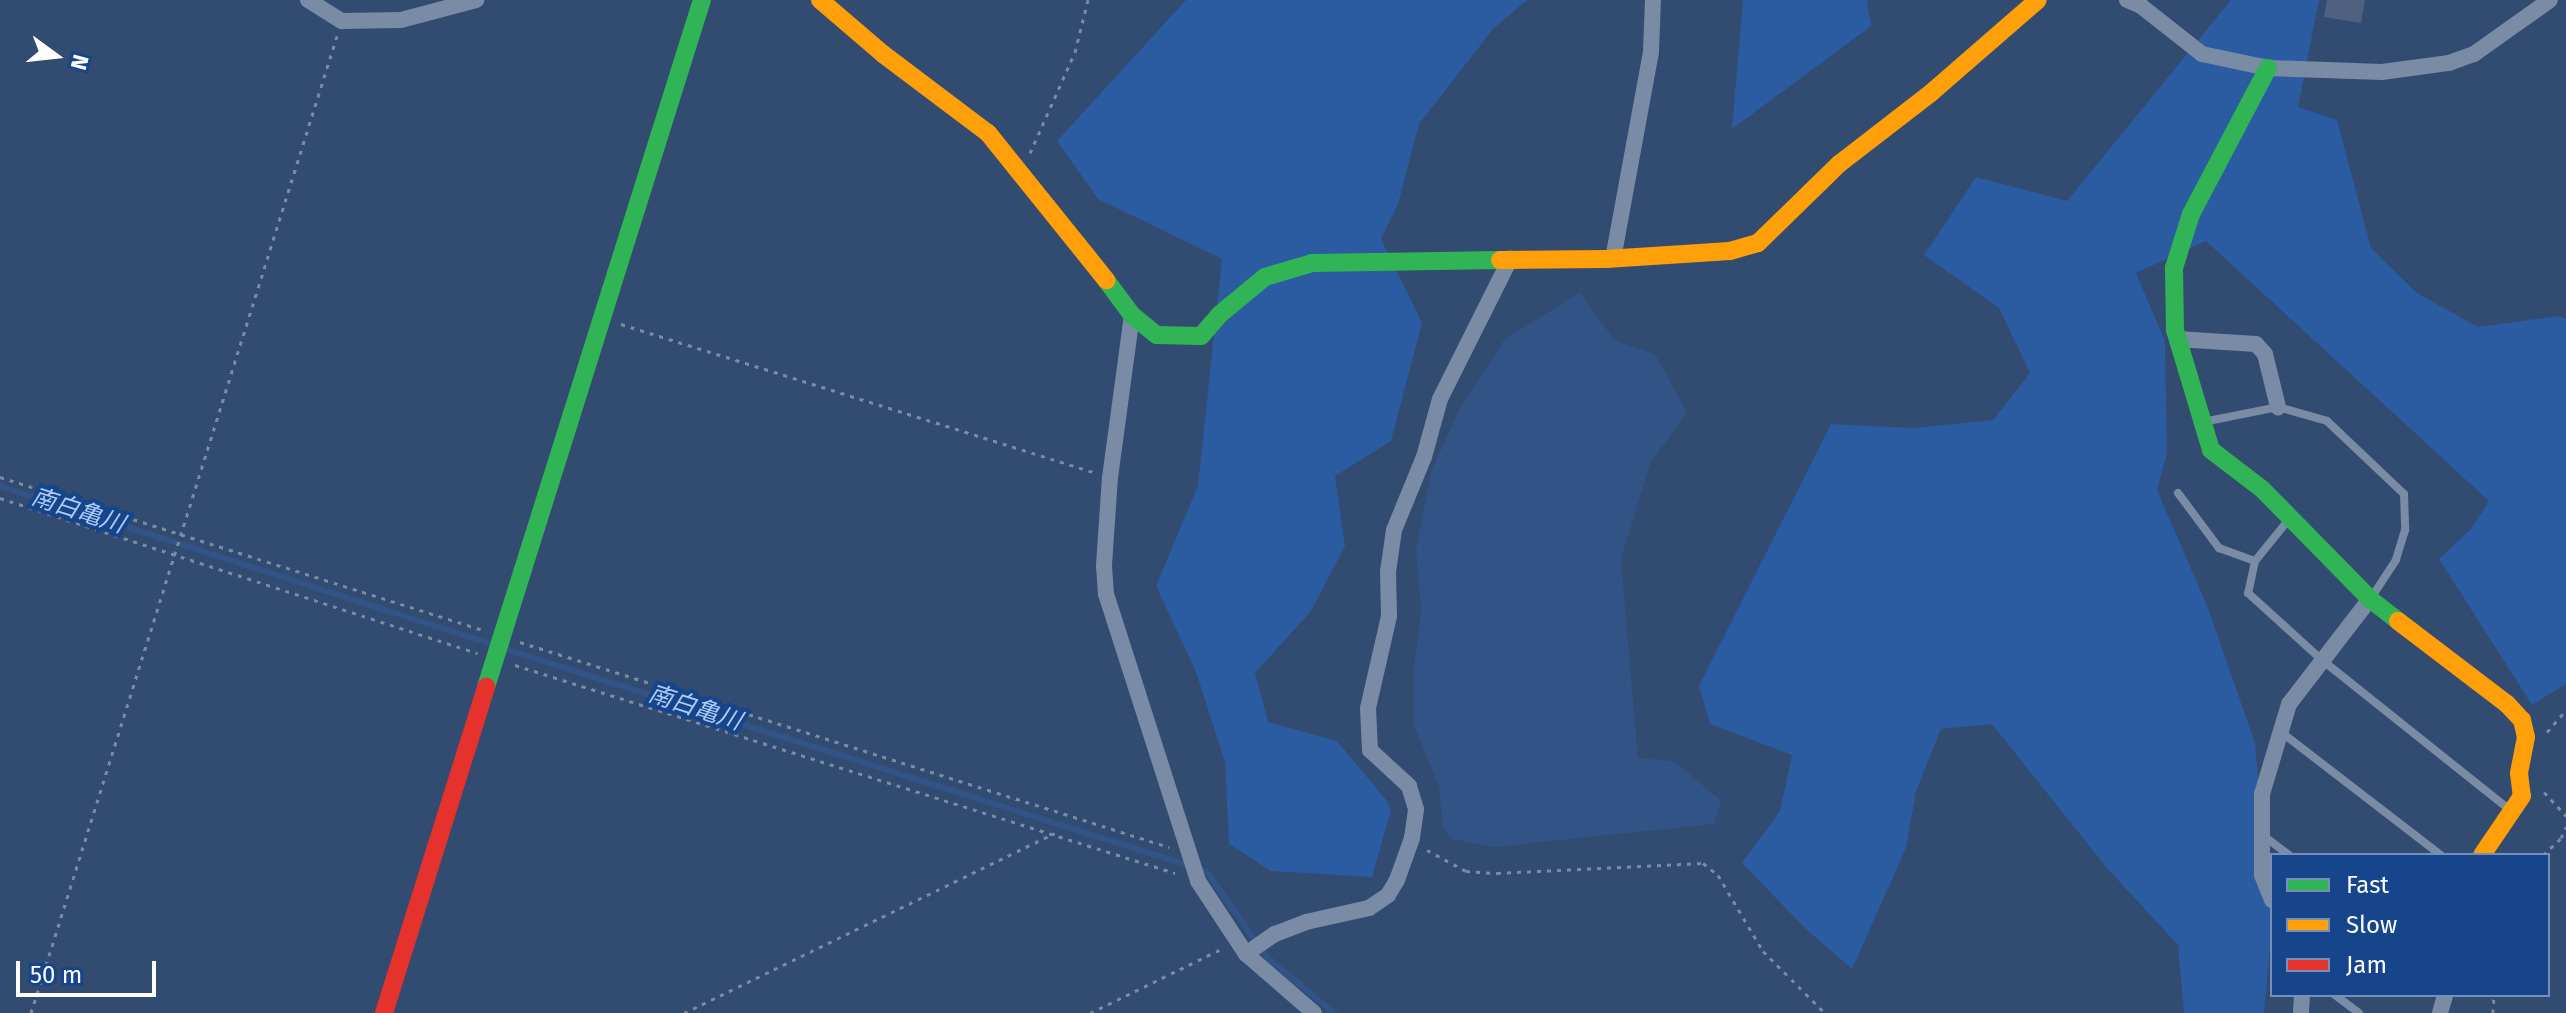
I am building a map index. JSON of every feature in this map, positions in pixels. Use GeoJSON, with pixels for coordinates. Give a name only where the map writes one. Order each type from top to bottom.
{"type":"FeatureCollection","features":[{"type":"Feature","properties":{"kind":"street"},"geometry":{"type":"LineString","coordinates":[[308,0],[342,21],[401,20],[476,0]]}},
{"type":"Feature","properties":{"kind":"street"},"geometry":{"type":"LineString","coordinates":[[384,1013],[498,660],[702,0]]}},
{"type":"Feature","properties":{"kind":"street"},"geometry":{"type":"LineString","coordinates":[[820,0],[883,54],[988,133],[1132,315],[1157,335],[1201,336],[1219,315],[1265,277],[1312,263],[1613,259],[1730,251],[1758,243],[1839,164],[1932,92],[2038,0]]}},
{"type":"Feature","properties":{"kind":"street"},"geometry":{"type":"LineString","coordinates":[[1613,259],[1651,51],[1653,0]]}},
{"type":"Feature","properties":{"kind":"street"},"geometry":{"type":"LineString","coordinates":[[2127,0],[2141,6],[2202,54],[2268,68],[2382,72],[2449,63],[2474,54],[2550,0]]}},
{"type":"Feature","properties":{"kind":"street"},"geometry":{"type":"LineString","coordinates":[[2268,68],[2191,214],[2174,268],[2177,339],[2211,450],[2262,489],[2370,599],[2507,704],[2522,720],[2526,737],[2519,773],[2522,796],[2483,853]]}},
{"type":"Feature","properties":{"kind":"street"},"geometry":{"type":"LineString","coordinates":[[1242,947],[1263,942],[1306,922],[1369,908],[1388,895],[1412,838],[1416,809],[1409,786],[1370,750],[1368,708],[1389,616],[1388,572],[1394,530],[1424,457],[1440,399],[1510,259]]}},
{"type":"Feature","properties":{"kind":"street"},"geometry":{"type":"LineString","coordinates":[[1132,315],[1110,477],[1104,566],[1106,594],[1198,881],[1242,947],[1314,1013]]}},
{"type":"Feature","properties":{"kind":"street"},"geometry":{"type":"LineString","coordinates":[[2177,339],[2256,344],[2265,354],[2278,407]]}},
{"type":"Feature","properties":{"kind":"street"},"geometry":{"type":"LineString","coordinates":[[2270,895],[2262,875],[2262,794],[2289,704],[2370,599]]}},
{"type":"Feature","properties":{"kind":"lane"},"geometry":{"type":"LineString","coordinates":[[2202,422],[2278,407],[2327,421],[2404,494],[2405,530],[2396,560],[2370,599]]}},
{"type":"Feature","properties":{"kind":"lane"},"geometry":{"type":"LineString","coordinates":[[2178,493],[2219,548],[2255,561]]}},
{"type":"Feature","properties":{"kind":"lane"},"geometry":{"type":"LineString","coordinates":[[2290,518],[2255,561],[2248,593],[2322,660],[2512,811]]}},
{"type":"Feature","properties":{"kind":"lane"},"geometry":{"type":"LineString","coordinates":[[2281,732],[2438,853]]}},
{"type":"Feature","properties":{"kind":"lane"},"geometry":{"type":"LineString","coordinates":[[2260,833],[2286,853]]}},
{"type":"Feature","properties":{"kind":"lane"},"geometry":{"type":"LineString","coordinates":[[2338,997],[2359,1013]]}},
{"type":"Feature","properties":{"kind":"path"},"geometry":{"type":"LineString","coordinates":[[1021,172],[1075,52],[1088,0]]}},
{"type":"Feature","properties":{"kind":"path"},"geometry":{"type":"LineString","coordinates":[[31,1013],[342,21]]}},
{"type":"Feature","properties":{"kind":"path"},"geometry":{"type":"LineString","coordinates":[[603,318],[1110,477]]}},
{"type":"Feature","properties":{"kind":"path"},"geometry":{"type":"LineString","coordinates":[[0,477],[1188,853]]}},
{"type":"Feature","properties":{"kind":"path"},"geometry":{"type":"LineString","coordinates":[[0,498],[498,660],[1055,833],[1198,881]]}},
{"type":"Feature","properties":{"kind":"path"},"geometry":{"type":"LineString","coordinates":[[2546,734],[2566,710]]}},
{"type":"Feature","properties":{"kind":"path"},"geometry":{"type":"LineString","coordinates":[[2540,786],[2566,816]]}},
{"type":"Feature","properties":{"kind":"path"},"geometry":{"type":"LineString","coordinates":[[2545,853],[2561,838],[2566,827]]}},
{"type":"Feature","properties":{"kind":"path"},"geometry":{"type":"LineString","coordinates":[[684,1013],[1055,833]]}},
{"type":"Feature","properties":{"kind":"path"},"geometry":{"type":"LineString","coordinates":[[1412,838],[1438,859],[1466,871],[1556,873],[1703,863],[1718,875],[1763,951],[1825,1013]]}},
{"type":"Feature","properties":{"kind":"path"},"geometry":{"type":"LineString","coordinates":[[1090,1013],[1242,947]]}},
{"type":"Feature","properties":{"kind":"shaded area"},"geometry":{"type":"Polygon","coordinates":[[[1186,0],[1527,0],[1493,29],[1419,124],[1398,204],[1381,239],[1422,323],[1391,441],[1335,476],[1345,546],[1311,611],[1255,673],[1268,722],[1337,741],[1387,801],[1391,810],[1372,877],[1271,871],[1229,844],[1225,762],[1196,672],[1156,586],[1198,486],[1222,259],[1098,199],[1057,141],[1186,0]]]}},
{"type":"Feature","properties":{"kind":"shaded area"},"geometry":{"type":"Polygon","coordinates":[[[1743,0],[1867,0],[1871,26],[1732,129],[1743,0]]]}},
{"type":"Feature","properties":{"kind":"shaded area"},"geometry":{"type":"Polygon","coordinates":[[[2231,0],[2319,0],[2298,107],[2337,120],[2371,248],[2417,293],[2478,327],[2559,316],[2566,319],[2566,684],[2532,705],[2439,559],[2471,529],[2489,501],[2206,241],[2136,273],[2165,341],[2167,453],[2157,490],[2208,608],[2255,743],[2270,903],[2264,1013],[2184,1013],[2178,945],[2106,867],[1992,724],[1941,729],[1916,791],[1906,848],[1852,969],[1806,929],[1742,863],[1780,811],[1792,755],[1710,724],[1699,686],[1831,424],[1913,428],[1993,420],[2030,373],[1999,308],[1924,255],[1976,177],[2067,201],[2231,0]]]}},
{"type":"Feature","properties":{"kind":"shaded area"},"geometry":{"type":"Polygon","coordinates":[[[1580,292],[1614,340],[1655,354],[1687,412],[1650,464],[1621,559],[1638,758],[1674,761],[1721,801],[1714,824],[1494,847],[1452,839],[1443,828],[1439,786],[1413,723],[1413,675],[1421,611],[1416,548],[1432,469],[1458,412],[1504,340],[1580,292]]]}},
{"type":"Feature","properties":{"kind":"building"},"geometry":{"type":"Polygon","coordinates":[[[2327,0],[2365,0],[2361,23],[2324,17],[2327,0]]]}},
{"type":"Feature","properties":{"kind":"waterway","name":"南白亀川"},"geometry":{"type":"LineString","coordinates":[[0,486],[494,645]]}},
{"type":"Feature","properties":{"kind":"waterway","name":"南白亀川"},"geometry":{"type":"LineString","coordinates":[[505,649],[1206,871],[1266,956],[1334,1013]]}},
{"type":"Feature","properties":{"kind":"traffic: fast"},"geometry":{"type":"LineString","coordinates":[[486,687],[702,0]]}},
{"type":"Feature","properties":{"kind":"traffic: fast"},"geometry":{"type":"LineString","coordinates":[[2268,68],[2191,214],[2174,268],[2175,330],[2211,450],[2262,489],[2370,599],[2398,621]]}},
{"type":"Feature","properties":{"kind":"traffic: fast"},"geometry":{"type":"LineString","coordinates":[[1106,280],[1132,315],[1157,335],[1201,336],[1219,315],[1265,277],[1312,263],[1500,260]]}},
{"type":"Feature","properties":{"kind":"traffic: slow"},"geometry":{"type":"LineString","coordinates":[[820,0],[883,54],[988,133],[1106,280]]}},
{"type":"Feature","properties":{"kind":"traffic: slow"},"geometry":{"type":"LineString","coordinates":[[1500,260],[1606,259],[1730,251],[1758,243],[1839,164],[1932,92],[2038,0]]}},
{"type":"Feature","properties":{"kind":"traffic: slow"},"geometry":{"type":"LineString","coordinates":[[2398,621],[2507,704],[2522,720],[2526,737],[2519,773],[2522,796],[2483,853]]}},
{"type":"Feature","properties":{"kind":"traffic: jam"},"geometry":{"type":"LineString","coordinates":[[384,1013],[486,687]]}}]}
